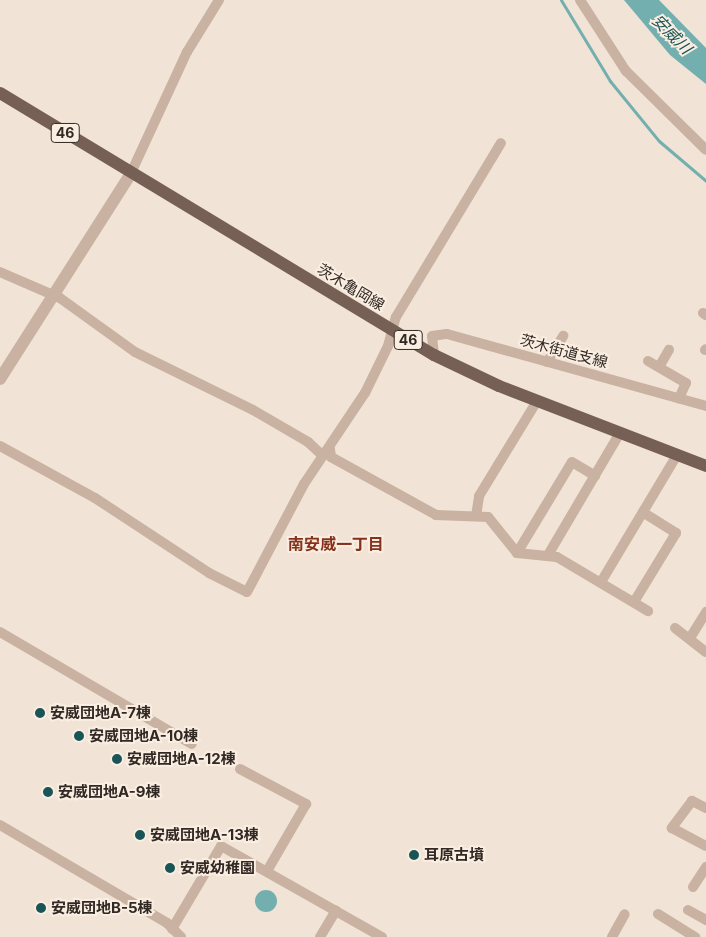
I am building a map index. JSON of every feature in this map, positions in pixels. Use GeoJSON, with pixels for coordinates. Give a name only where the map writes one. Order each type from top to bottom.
{"type":"FeatureCollection","features":[{"type":"Feature","properties":{"kind":"main road","name":"茨木亀岡線"},"geometry":{"type":"LineString","coordinates":[[0,93],[434,355],[537,401],[706,466]]}},
{"type":"Feature","properties":{"kind":"street"},"geometry":{"type":"LineString","coordinates":[[0,379],[50,295],[131,173],[187,52],[219,0]]}},
{"type":"Feature","properties":{"kind":"street"},"geometry":{"type":"LineString","coordinates":[[580,0],[626,71],[706,150]]}},
{"type":"Feature","properties":{"kind":"street"},"geometry":{"type":"LineString","coordinates":[[0,446],[95,498],[209,573],[248,592],[326,452],[364,393],[392,331],[396,317],[501,143]]}},
{"type":"Feature","properties":{"kind":"street"},"geometry":{"type":"LineString","coordinates":[[0,272],[60,298],[135,352],[253,410],[326,452],[331,457],[436,515],[476,516],[496,523],[517,552],[548,555],[601,582],[648,611]]}},
{"type":"Feature","properties":{"kind":"street","name":"茨木街道支線"},"geometry":{"type":"LineString","coordinates":[[434,355],[432,336],[441,334],[706,406]]}},
{"type":"Feature","properties":{"kind":"street"},"geometry":{"type":"LineString","coordinates":[[547,362],[563,336]]}},
{"type":"Feature","properties":{"kind":"street"},"geometry":{"type":"LineString","coordinates":[[659,367],[668,350]]}},
{"type":"Feature","properties":{"kind":"street"},"geometry":{"type":"LineString","coordinates":[[648,361],[686,382],[679,398]]}},
{"type":"Feature","properties":{"kind":"street"},"geometry":{"type":"LineString","coordinates":[[476,516],[479,496],[537,401]]}},
{"type":"Feature","properties":{"kind":"street"},"geometry":{"type":"LineString","coordinates":[[548,555],[620,433]]}},
{"type":"Feature","properties":{"kind":"street"},"geometry":{"type":"LineString","coordinates":[[601,582],[677,454]]}},
{"type":"Feature","properties":{"kind":"street"},"geometry":{"type":"LineString","coordinates":[[517,552],[572,462],[595,476]]}},
{"type":"Feature","properties":{"kind":"street"},"geometry":{"type":"LineString","coordinates":[[634,602],[676,533],[643,512]]}},
{"type":"Feature","properties":{"kind":"street"},"geometry":{"type":"LineString","coordinates":[[690,638],[706,612]]}},
{"type":"Feature","properties":{"kind":"street"},"geometry":{"type":"LineString","coordinates":[[675,628],[706,652]]}},
{"type":"Feature","properties":{"kind":"street"},"geometry":{"type":"LineString","coordinates":[[0,632],[192,744]]}},
{"type":"Feature","properties":{"kind":"street"},"geometry":{"type":"LineString","coordinates":[[240,769],[306,804],[267,871]]}},
{"type":"Feature","properties":{"kind":"street"},"geometry":{"type":"LineString","coordinates":[[706,808],[692,800],[672,828],[706,846]]}},
{"type":"Feature","properties":{"kind":"street"},"geometry":{"type":"LineString","coordinates":[[0,825],[172,929],[181,937]]}},
{"type":"Feature","properties":{"kind":"street"},"geometry":{"type":"LineString","coordinates":[[172,929],[222,846],[382,937]]}},
{"type":"Feature","properties":{"kind":"street"},"geometry":{"type":"LineString","coordinates":[[693,887],[706,867]]}},
{"type":"Feature","properties":{"kind":"street"},"geometry":{"type":"LineString","coordinates":[[320,937],[336,910]]}},
{"type":"Feature","properties":{"kind":"street"},"geometry":{"type":"LineString","coordinates":[[688,910],[706,920]]}},
{"type":"Feature","properties":{"kind":"street"},"geometry":{"type":"LineString","coordinates":[[612,937],[625,914]]}},
{"type":"Feature","properties":{"kind":"street"},"geometry":{"type":"LineString","coordinates":[[658,914],[695,937]]}},
{"type":"Feature","properties":{"kind":"water","name":"安威川"},"geometry":{"type":"Polygon","coordinates":[[[624,0],[659,0],[706,48],[706,84],[670,55],[624,0]]]}},
{"type":"Feature","properties":{"kind":"water"},"geometry":{"type":"Polygon","coordinates":[[[266,890],[274,893],[277,901],[274,909],[266,912],[258,909],[255,901],[258,893],[266,890]]]}},
{"type":"Feature","properties":{"kind":"waterway"},"geometry":{"type":"LineString","coordinates":[[561,0],[610,81],[659,141],[706,181]]}},
{"type":"Feature","properties":{"kind":"place","name":"安威団地A-7棟"},"geometry":{"type":"Point","coordinates":[40,713]}},
{"type":"Feature","properties":{"kind":"place","name":"安威団地A-10棟"},"geometry":{"type":"Point","coordinates":[79,736]}},
{"type":"Feature","properties":{"kind":"place","name":"安威団地A-12棟"},"geometry":{"type":"Point","coordinates":[117,759]}},
{"type":"Feature","properties":{"kind":"place","name":"安威団地A-9棟"},"geometry":{"type":"Point","coordinates":[48,792]}},
{"type":"Feature","properties":{"kind":"place","name":"安威団地A-13棟"},"geometry":{"type":"Point","coordinates":[140,835]}},
{"type":"Feature","properties":{"kind":"place","name":"耳原古墳"},"geometry":{"type":"Point","coordinates":[414,855]}},
{"type":"Feature","properties":{"kind":"place","name":"安威幼稚園"},"geometry":{"type":"Point","coordinates":[170,868]}},
{"type":"Feature","properties":{"kind":"place","name":"安威団地B-5棟"},"geometry":{"type":"Point","coordinates":[41,908]}},
{"type":"Feature","properties":{"kind":"district","name":"南安威一丁目"},"geometry":{"type":"Point","coordinates":[336,544]}}]}
